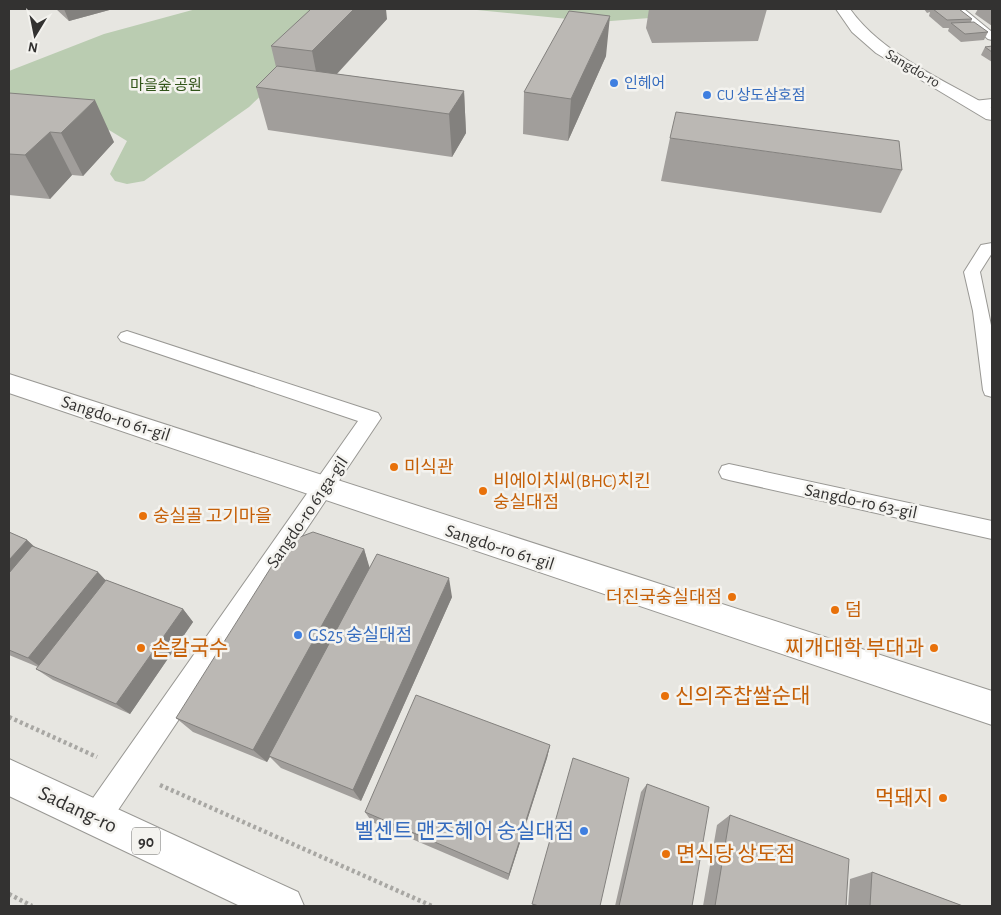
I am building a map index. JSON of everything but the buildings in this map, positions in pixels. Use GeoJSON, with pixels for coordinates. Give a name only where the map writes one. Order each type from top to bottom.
{"type":"FeatureCollection","features":[{"type":"Feature","properties":{"kind":"street","name":"Sangdo-ro"},"geometry":{"type":"LineString","coordinates":[[843,9],[857,29],[881,50],[992,116]]}},
{"type":"Feature","properties":{"kind":"street","name":"Sangdo-ro 61-gil"},"geometry":{"type":"LineString","coordinates":[[9,383],[992,708]]}},
{"type":"Feature","properties":{"kind":"street","name":"Sadang-ro"},"geometry":{"type":"LineString","coordinates":[[9,776],[284,906]]}},
{"type":"Feature","properties":{"kind":"lane"},"geometry":{"type":"LineString","coordinates":[[958,9],[992,37]]}},
{"type":"Feature","properties":{"kind":"lane"},"geometry":{"type":"LineString","coordinates":[[974,105],[992,103]]}},
{"type":"Feature","properties":{"kind":"lane"},"geometry":{"type":"LineString","coordinates":[[992,248],[986,248],[972,272],[981,310],[992,390]]}},
{"type":"Feature","properties":{"kind":"lane","name":"Sangdo-ro 61ga-gil"},"geometry":{"type":"LineString","coordinates":[[96,818],[371,418],[127,337]]}},
{"type":"Feature","properties":{"kind":"lane","name":"Sangdo-ro 63-gil"},"geometry":{"type":"LineString","coordinates":[[729,472],[992,530]]}},
{"type":"Feature","properties":{"kind":"path"},"geometry":{"type":"LineString","coordinates":[[9,717],[99,758]]}},
{"type":"Feature","properties":{"kind":"path"},"geometry":{"type":"LineString","coordinates":[[153,782],[432,906]]}},
{"type":"Feature","properties":{"kind":"path"},"geometry":{"type":"LineString","coordinates":[[9,894],[32,906]]}},
{"type":"Feature","properties":{"kind":"green space","name":"마을숲 공원"},"geometry":{"type":"Polygon","coordinates":[[[196,9],[351,9],[249,107],[144,181],[127,184],[115,181],[110,174],[127,141],[109,130],[50,119],[9,119],[9,71],[104,34],[196,9]]]}},
{"type":"Feature","properties":{"kind":"green space"},"geometry":{"type":"Polygon","coordinates":[[[467,9],[695,9],[688,15],[598,22],[467,9]]]}},
{"type":"Feature","properties":{"kind":"place","name":"인헤어"},"geometry":{"type":"Point","coordinates":[614,83]}},
{"type":"Feature","properties":{"kind":"place","name":"CU 상도삼호점"},"geometry":{"type":"Point","coordinates":[707,95]}},
{"type":"Feature","properties":{"kind":"place","name":"미식관"},"geometry":{"type":"Point","coordinates":[394,467]}},
{"type":"Feature","properties":{"kind":"place","name":"비에이치씨(BHC)치킨 숭실대점"},"geometry":{"type":"Point","coordinates":[483,491]}},
{"type":"Feature","properties":{"kind":"place","name":"숭실골 고기마을"},"geometry":{"type":"Point","coordinates":[143,516]}},
{"type":"Feature","properties":{"kind":"place","name":"더진국숭실대점"},"geometry":{"type":"Point","coordinates":[732,597]}},
{"type":"Feature","properties":{"kind":"place","name":"덤"},"geometry":{"type":"Point","coordinates":[835,610]}},
{"type":"Feature","properties":{"kind":"place","name":"GS25 숭실대점"},"geometry":{"type":"Point","coordinates":[298,635]}},
{"type":"Feature","properties":{"kind":"place","name":"손칼국수"},"geometry":{"type":"Point","coordinates":[141,648]}},
{"type":"Feature","properties":{"kind":"place","name":"찌개대학 부대과"},"geometry":{"type":"Point","coordinates":[934,648]}},
{"type":"Feature","properties":{"kind":"place","name":"신의주찹쌀순대"},"geometry":{"type":"Point","coordinates":[665,696]}},
{"type":"Feature","properties":{"kind":"place","name":"먹돼지"},"geometry":{"type":"Point","coordinates":[943,798]}},
{"type":"Feature","properties":{"kind":"place","name":"벨센트 맨즈헤어 숭실대점"},"geometry":{"type":"Point","coordinates":[584,831]}},
{"type":"Feature","properties":{"kind":"place","name":"면식당 상도점"},"geometry":{"type":"Point","coordinates":[666,854]}}]}
